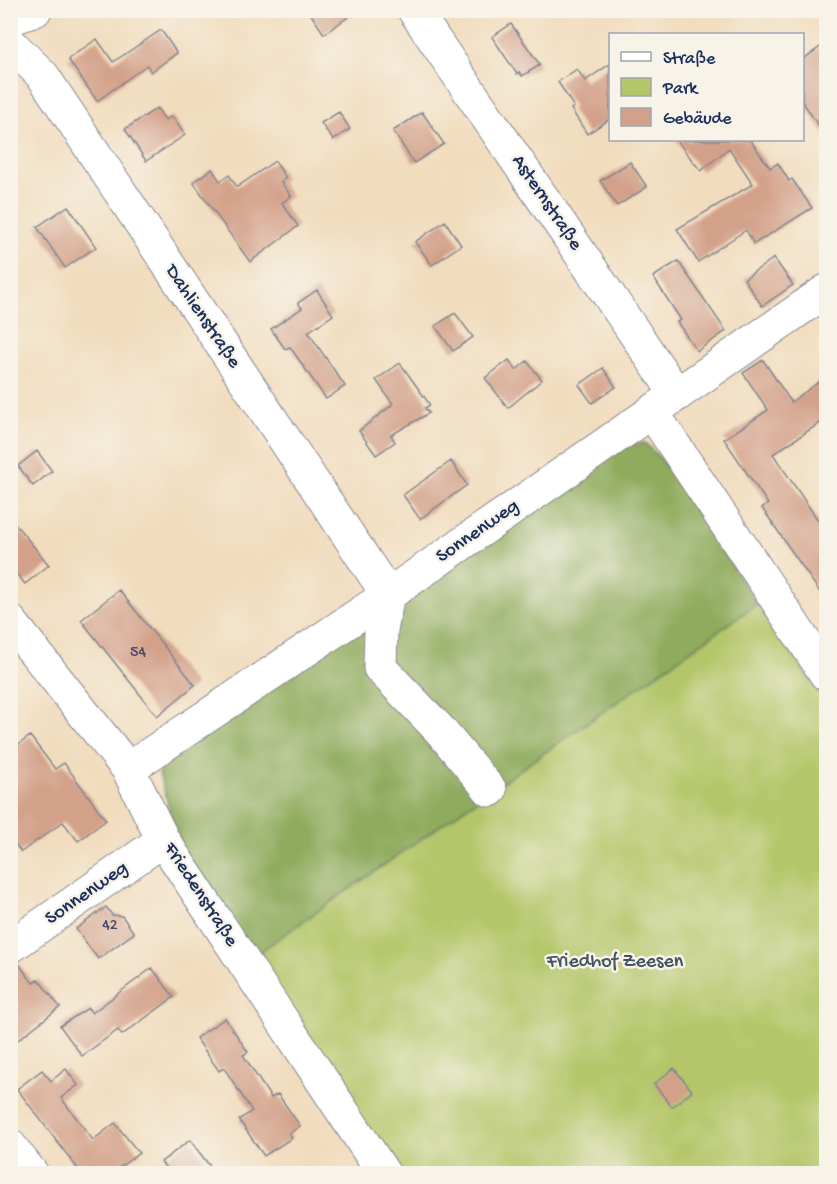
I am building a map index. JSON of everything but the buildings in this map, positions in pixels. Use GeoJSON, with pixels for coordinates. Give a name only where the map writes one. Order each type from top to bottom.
{"type":"FeatureCollection","features":[{"type":"Feature","properties":{"kind":"street"},"geometry":{"type":"LineString","coordinates":[[10,19],[35,10]]}},
{"type":"Feature","properties":{"kind":"street","name":"Asternstraße"},"geometry":{"type":"LineString","coordinates":[[414,10],[664,404],[826,674]]}},
{"type":"Feature","properties":{"kind":"street","name":"Dahlienstraße"},"geometry":{"type":"LineString","coordinates":[[10,43],[43,76],[388,595]]}},
{"type":"Feature","properties":{"kind":"street","name":"Sonnenweg"},"geometry":{"type":"LineString","coordinates":[[128,769],[388,595],[826,291]]}},
{"type":"Feature","properties":{"kind":"street"},"geometry":{"type":"LineString","coordinates":[[388,595],[381,630],[380,668],[439,729],[490,790]]}},
{"type":"Feature","properties":{"kind":"street","name":"Friedenstraße"},"geometry":{"type":"LineString","coordinates":[[10,621],[128,769],[163,840],[384,1173]]}},
{"type":"Feature","properties":{"kind":"street","name":"Sonnenweg"},"geometry":{"type":"LineString","coordinates":[[10,947],[163,840]]}},
{"type":"Feature","properties":{"kind":"street"},"geometry":{"type":"LineString","coordinates":[[10,1146],[32,1173]]}},
{"type":"Feature","properties":{"kind":"green space"},"geometry":{"type":"Polygon","coordinates":[[[645,443],[663,461],[757,604],[248,960],[180,844],[159,774],[166,759],[617,445],[645,443]]]}},
{"type":"Feature","properties":{"kind":"green space","name":"Friedhof Zeesen"},"geometry":{"type":"Polygon","coordinates":[[[757,604],[826,703],[826,1173],[398,1173],[248,960],[757,604]]]}}]}
